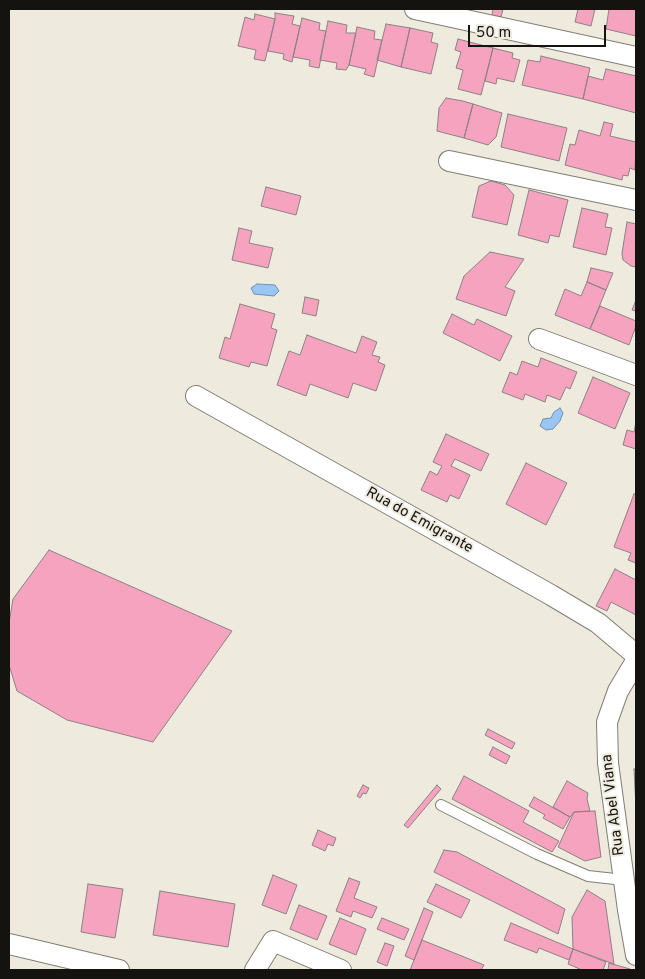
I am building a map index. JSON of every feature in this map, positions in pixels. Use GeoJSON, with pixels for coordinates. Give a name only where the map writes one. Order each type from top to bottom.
{"type":"FeatureCollection","features":[{"type":"Feature","properties":{"kind":"street"},"geometry":{"type":"LineString","coordinates":[[415,9],[636,57]]}},
{"type":"Feature","properties":{"kind":"street"},"geometry":{"type":"LineString","coordinates":[[449,161],[636,200]]}},
{"type":"Feature","properties":{"kind":"street"},"geometry":{"type":"LineString","coordinates":[[539,340],[636,375]]}},
{"type":"Feature","properties":{"kind":"street","name":"Rua do Emigrante"},"geometry":{"type":"LineString","coordinates":[[196,396],[551,595],[598,623],[636,655]]}},
{"type":"Feature","properties":{"kind":"street","name":"Rua Abel Viana"},"geometry":{"type":"LineString","coordinates":[[636,661],[618,691],[607,722],[608,763],[624,880],[632,911],[636,955]]}},
{"type":"Feature","properties":{"kind":"street"},"geometry":{"type":"LineString","coordinates":[[255,970],[273,942],[341,970]]}},
{"type":"Feature","properties":{"kind":"street"},"geometry":{"type":"LineString","coordinates":[[9,944],[119,970]]}},
{"type":"Feature","properties":{"kind":"lane"},"geometry":{"type":"LineString","coordinates":[[441,805],[536,854],[588,876],[624,880]]}},
{"type":"Feature","properties":{"kind":"water"},"geometry":{"type":"Polygon","coordinates":[[[257,284],[275,285],[279,291],[274,296],[254,294],[251,288],[257,284]]]}},
{"type":"Feature","properties":{"kind":"water"},"geometry":{"type":"Polygon","coordinates":[[[560,408],[563,413],[560,421],[553,429],[546,430],[540,426],[543,419],[551,418],[554,412],[560,408]]]}},
{"type":"Feature","properties":{"kind":"building"},"geometry":{"type":"Polygon","coordinates":[[[493,9],[503,9],[501,17],[492,15],[493,9]]]}},
{"type":"Feature","properties":{"kind":"building"},"geometry":{"type":"Polygon","coordinates":[[[578,9],[595,9],[591,26],[575,22],[578,9]]]}},
{"type":"Feature","properties":{"kind":"building"},"geometry":{"type":"Polygon","coordinates":[[[609,9],[636,9],[636,36],[606,29],[609,9]]]}},
{"type":"Feature","properties":{"kind":"building"},"geometry":{"type":"Polygon","coordinates":[[[275,13],[294,16],[292,24],[300,26],[292,62],[283,59],[284,54],[268,51],[275,13]]]}},
{"type":"Feature","properties":{"kind":"building"},"geometry":{"type":"Polygon","coordinates":[[[255,14],[275,19],[265,61],[254,59],[256,50],[238,46],[245,17],[254,20],[255,14]]]}},
{"type":"Feature","properties":{"kind":"building"},"geometry":{"type":"Polygon","coordinates":[[[302,18],[320,23],[319,30],[326,31],[319,68],[309,66],[310,60],[293,57],[302,18]]]}},
{"type":"Feature","properties":{"kind":"building"},"geometry":{"type":"Polygon","coordinates":[[[328,21],[347,25],[346,33],[356,33],[349,65],[346,70],[336,69],[337,63],[320,60],[328,21]]]}},
{"type":"Feature","properties":{"kind":"building"},"geometry":{"type":"Polygon","coordinates":[[[386,24],[410,28],[401,67],[377,60],[386,24]]]}},
{"type":"Feature","properties":{"kind":"building"},"geometry":{"type":"Polygon","coordinates":[[[357,27],[375,31],[374,39],[382,40],[374,77],[364,74],[366,69],[349,65],[357,27]]]}},
{"type":"Feature","properties":{"kind":"building"},"geometry":{"type":"Polygon","coordinates":[[[410,28],[433,33],[431,42],[438,44],[431,74],[401,67],[410,28]]]}},
{"type":"Feature","properties":{"kind":"building"},"geometry":{"type":"Polygon","coordinates":[[[458,39],[493,48],[481,95],[458,89],[463,70],[456,68],[461,52],[455,50],[458,39]]]}},
{"type":"Feature","properties":{"kind":"building"},"geometry":{"type":"Polygon","coordinates":[[[493,48],[513,53],[512,58],[520,60],[514,82],[497,78],[496,84],[485,81],[493,48]]]}},
{"type":"Feature","properties":{"kind":"building"},"geometry":{"type":"Polygon","coordinates":[[[541,56],[590,68],[583,99],[522,85],[528,60],[540,62],[541,56]]]}},
{"type":"Feature","properties":{"kind":"building"},"geometry":{"type":"Polygon","coordinates":[[[606,69],[636,76],[636,113],[583,99],[588,76],[603,80],[606,69]]]}},
{"type":"Feature","properties":{"kind":"building"},"geometry":{"type":"Polygon","coordinates":[[[446,98],[473,104],[464,138],[437,131],[439,108],[446,98]]]}},
{"type":"Feature","properties":{"kind":"building"},"geometry":{"type":"Polygon","coordinates":[[[473,104],[502,113],[496,137],[488,145],[464,138],[473,104]]]}},
{"type":"Feature","properties":{"kind":"building"},"geometry":{"type":"Polygon","coordinates":[[[508,114],[567,128],[559,161],[501,147],[508,114]]]}},
{"type":"Feature","properties":{"kind":"building"},"geometry":{"type":"Polygon","coordinates":[[[604,122],[613,124],[610,136],[636,142],[635,170],[630,168],[628,176],[623,175],[622,180],[565,165],[570,144],[575,145],[579,130],[600,136],[604,122]]]}},
{"type":"Feature","properties":{"kind":"building"},"geometry":{"type":"Polygon","coordinates":[[[491,181],[505,185],[514,195],[507,225],[472,217],[479,186],[491,181]]]}},
{"type":"Feature","properties":{"kind":"building"},"geometry":{"type":"Polygon","coordinates":[[[266,187],[301,196],[296,215],[261,206],[266,187]]]}},
{"type":"Feature","properties":{"kind":"building"},"geometry":{"type":"Polygon","coordinates":[[[529,190],[568,200],[559,237],[550,235],[548,243],[518,235],[529,190]]]}},
{"type":"Feature","properties":{"kind":"building"},"geometry":{"type":"Polygon","coordinates":[[[582,208],[608,214],[605,227],[612,228],[606,255],[573,247],[582,208]]]}},
{"type":"Feature","properties":{"kind":"building"},"geometry":{"type":"Polygon","coordinates":[[[627,222],[636,224],[636,267],[623,260],[622,253],[627,222]]]}},
{"type":"Feature","properties":{"kind":"building"},"geometry":{"type":"Polygon","coordinates":[[[239,228],[252,231],[249,243],[273,248],[268,268],[232,260],[239,228]]]}},
{"type":"Feature","properties":{"kind":"building"},"geometry":{"type":"Polygon","coordinates":[[[490,252],[524,259],[505,287],[515,291],[506,316],[456,299],[464,276],[490,252]]]}},
{"type":"Feature","properties":{"kind":"building"},"geometry":{"type":"Polygon","coordinates":[[[591,268],[613,273],[606,290],[587,282],[591,268]]]}},
{"type":"Feature","properties":{"kind":"building"},"geometry":{"type":"Polygon","coordinates":[[[587,282],[606,290],[590,329],[555,315],[565,289],[581,296],[587,282]]]}},
{"type":"Feature","properties":{"kind":"building"},"geometry":{"type":"Polygon","coordinates":[[[305,297],[319,300],[316,316],[302,313],[305,297]]]}},
{"type":"Feature","properties":{"kind":"building"},"geometry":{"type":"Polygon","coordinates":[[[636,300],[636,311],[632,310],[636,300]]]}},
{"type":"Feature","properties":{"kind":"building"},"geometry":{"type":"Polygon","coordinates":[[[240,304],[275,314],[271,328],[277,330],[267,366],[251,362],[249,367],[219,358],[225,337],[230,339],[240,304]]]}},
{"type":"Feature","properties":{"kind":"building"},"geometry":{"type":"Polygon","coordinates":[[[600,306],[636,321],[629,345],[590,329],[600,306]]]}},
{"type":"Feature","properties":{"kind":"building"},"geometry":{"type":"Polygon","coordinates":[[[452,314],[474,325],[477,319],[512,336],[500,361],[443,333],[452,314]]]}},
{"type":"Feature","properties":{"kind":"building"},"geometry":{"type":"Polygon","coordinates":[[[307,335],[356,353],[362,336],[377,342],[372,355],[380,357],[378,362],[385,365],[376,391],[353,383],[348,398],[310,384],[306,396],[277,385],[289,351],[300,355],[307,335]]]}},
{"type":"Feature","properties":{"kind":"building"},"geometry":{"type":"Polygon","coordinates":[[[541,358],[577,372],[570,389],[566,387],[560,400],[547,395],[545,402],[525,394],[523,400],[502,392],[510,372],[517,375],[522,361],[538,367],[541,358]]]}},
{"type":"Feature","properties":{"kind":"building"},"geometry":{"type":"Polygon","coordinates":[[[593,377],[630,393],[615,429],[578,413],[593,377]]]}},
{"type":"Feature","properties":{"kind":"building"},"geometry":{"type":"Polygon","coordinates":[[[636,422],[636,449],[623,445],[627,430],[634,432],[636,422]]]}},
{"type":"Feature","properties":{"kind":"building"},"geometry":{"type":"Polygon","coordinates":[[[446,434],[489,454],[481,471],[455,459],[451,466],[470,475],[459,499],[450,495],[447,502],[421,490],[430,471],[437,475],[442,466],[433,462],[446,434]]]}},
{"type":"Feature","properties":{"kind":"building"},"geometry":{"type":"Polygon","coordinates":[[[526,463],[567,483],[546,525],[506,504],[526,463]]]}},
{"type":"Feature","properties":{"kind":"building"},"geometry":{"type":"Polygon","coordinates":[[[634,494],[636,494],[636,563],[628,560],[631,553],[614,547],[634,494]]]}},
{"type":"Feature","properties":{"kind":"building"},"geometry":{"type":"Polygon","coordinates":[[[49,550],[232,631],[153,742],[67,720],[17,691],[9,665],[9,623],[13,599],[49,550]]]}},
{"type":"Feature","properties":{"kind":"building"},"geometry":{"type":"Polygon","coordinates":[[[615,569],[636,580],[636,615],[611,602],[607,611],[596,606],[615,569]]]}},
{"type":"Feature","properties":{"kind":"building"},"geometry":{"type":"Polygon","coordinates":[[[488,729],[515,743],[512,749],[485,735],[488,729]]]}},
{"type":"Feature","properties":{"kind":"building"},"geometry":{"type":"Polygon","coordinates":[[[493,747],[510,756],[506,764],[489,755],[493,747]]]}},
{"type":"Feature","properties":{"kind":"building"},"geometry":{"type":"Polygon","coordinates":[[[634,769],[636,769],[636,808],[634,769]]]}},
{"type":"Feature","properties":{"kind":"building"},"geometry":{"type":"Polygon","coordinates":[[[464,776],[529,811],[523,822],[559,841],[552,852],[452,799],[464,776]]]}},
{"type":"Feature","properties":{"kind":"building"},"geometry":{"type":"Polygon","coordinates":[[[567,781],[588,793],[587,799],[590,811],[574,812],[570,817],[553,807],[567,781]]]}},
{"type":"Feature","properties":{"kind":"building"},"geometry":{"type":"Polygon","coordinates":[[[363,785],[369,788],[366,794],[363,793],[360,798],[357,796],[363,785]]]}},
{"type":"Feature","properties":{"kind":"building"},"geometry":{"type":"Polygon","coordinates":[[[437,785],[441,789],[408,828],[404,825],[437,785]]]}},
{"type":"Feature","properties":{"kind":"building"},"geometry":{"type":"Polygon","coordinates":[[[534,797],[570,817],[563,829],[543,818],[545,815],[529,806],[534,797]]]}},
{"type":"Feature","properties":{"kind":"building"},"geometry":{"type":"Polygon","coordinates":[[[595,811],[601,857],[585,861],[558,847],[574,812],[595,811]]]}},
{"type":"Feature","properties":{"kind":"building"},"geometry":{"type":"Polygon","coordinates":[[[318,830],[336,838],[333,846],[328,844],[325,851],[312,845],[318,830]]]}},
{"type":"Feature","properties":{"kind":"building"},"geometry":{"type":"Polygon","coordinates":[[[444,850],[457,852],[565,909],[558,934],[434,872],[444,850]]]}},
{"type":"Feature","properties":{"kind":"building"},"geometry":{"type":"Polygon","coordinates":[[[273,875],[297,885],[286,914],[262,905],[273,875]]]}},
{"type":"Feature","properties":{"kind":"building"},"geometry":{"type":"Polygon","coordinates":[[[349,878],[360,882],[354,898],[377,907],[372,918],[353,911],[351,917],[336,911],[349,878]]]}},
{"type":"Feature","properties":{"kind":"building"},"geometry":{"type":"Polygon","coordinates":[[[88,884],[123,889],[115,938],[81,932],[88,884]]]}},
{"type":"Feature","properties":{"kind":"building"},"geometry":{"type":"Polygon","coordinates":[[[436,884],[470,900],[461,918],[427,902],[436,884]]]}},
{"type":"Feature","properties":{"kind":"building"},"geometry":{"type":"Polygon","coordinates":[[[587,890],[605,901],[614,964],[573,949],[572,917],[587,890]]]}},
{"type":"Feature","properties":{"kind":"building"},"geometry":{"type":"Polygon","coordinates":[[[160,891],[235,904],[228,947],[153,935],[160,891]]]}},
{"type":"Feature","properties":{"kind":"building"},"geometry":{"type":"Polygon","coordinates":[[[299,905],[327,916],[317,940],[290,929],[299,905]]]}},
{"type":"Feature","properties":{"kind":"building"},"geometry":{"type":"Polygon","coordinates":[[[424,908],[433,912],[414,960],[405,956],[424,908]]]}},
{"type":"Feature","properties":{"kind":"building"},"geometry":{"type":"Polygon","coordinates":[[[340,918],[366,929],[356,955],[329,944],[340,918]]]}},
{"type":"Feature","properties":{"kind":"building"},"geometry":{"type":"Polygon","coordinates":[[[382,918],[409,929],[404,940],[377,929],[382,918]]]}},
{"type":"Feature","properties":{"kind":"building"},"geometry":{"type":"Polygon","coordinates":[[[511,923],[573,949],[569,960],[539,948],[537,953],[504,940],[511,923]]]}},
{"type":"Feature","properties":{"kind":"building"},"geometry":{"type":"Polygon","coordinates":[[[422,940],[484,965],[481,970],[410,970],[422,940]]]}},
{"type":"Feature","properties":{"kind":"building"},"geometry":{"type":"Polygon","coordinates":[[[385,943],[394,946],[387,966],[377,962],[385,943]]]}},
{"type":"Feature","properties":{"kind":"building"},"geometry":{"type":"Polygon","coordinates":[[[573,949],[606,962],[603,970],[582,970],[568,964],[573,949]]]}},
{"type":"Feature","properties":{"kind":"building"},"geometry":{"type":"Polygon","coordinates":[[[609,963],[630,969],[630,970],[608,970],[609,963]]]}}]}
